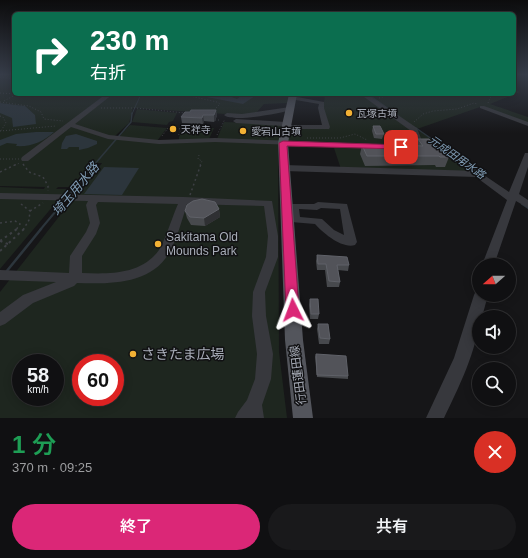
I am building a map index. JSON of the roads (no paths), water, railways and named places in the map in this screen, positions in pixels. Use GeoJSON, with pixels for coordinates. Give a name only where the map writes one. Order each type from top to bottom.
{"type":"FeatureCollection","features":[{"type":"Feature","properties":{"kind":"main road","name":"行田蓮田線"},"geometry":{"type":"LineString","coordinates":[[292,96],[290,110],[281,143],[284,168],[294,340],[303,418]]}},
{"type":"Feature","properties":{"kind":"street"},"geometry":{"type":"LineString","coordinates":[[24,161],[107,96]]}},
{"type":"Feature","properties":{"kind":"street"},"geometry":{"type":"LineString","coordinates":[[241,119],[286,125],[326,127],[321,108],[322,103],[292,96]]}},
{"type":"Feature","properties":{"kind":"street"},"geometry":{"type":"LineString","coordinates":[[70,124],[116,138],[159,142],[215,140],[407,147],[414,144],[418,140],[414,130],[366,96]]}},
{"type":"Feature","properties":{"kind":"street"},"geometry":{"type":"LineString","coordinates":[[528,117],[490,104],[482,107],[528,124]]}},
{"type":"Feature","properties":{"kind":"street"},"geometry":{"type":"LineString","coordinates":[[224,120],[241,119],[290,110]]}},
{"type":"Feature","properties":{"kind":"street"},"geometry":{"type":"LineString","coordinates":[[490,258],[528,155]]}},
{"type":"Feature","properties":{"kind":"street"},"geometry":{"type":"LineString","coordinates":[[284,168],[478,174],[528,205]]}},
{"type":"Feature","properties":{"kind":"street"},"geometry":{"type":"LineString","coordinates":[[0,196],[269,204],[272,257],[259,292],[259,316],[265,354],[263,379],[251,414]]}},
{"type":"Feature","properties":{"kind":"street"},"geometry":{"type":"LineString","coordinates":[[0,320],[28,299],[70,282],[74,278],[77,272],[75,263],[77,254],[95,226],[95,217],[91,205],[95,198]]}},
{"type":"Feature","properties":{"kind":"street"},"geometry":{"type":"LineString","coordinates":[[3,275],[115,279],[132,275],[148,268],[164,252],[186,201]]}},
{"type":"Feature","properties":{"kind":"street"},"geometry":{"type":"LineString","coordinates":[[294,206],[344,206],[351,242],[330,233],[318,221],[295,220],[294,206]]}},
{"type":"Feature","properties":{"kind":"street"},"geometry":{"type":"LineString","coordinates":[[435,418],[448,392],[479,302]]}},
{"type":"Feature","properties":{"kind":"waterway","name":"埼玉用水路"},"geometry":{"type":"LineString","coordinates":[[132,114],[140,96]]}},
{"type":"Feature","properties":{"kind":"waterway","name":"元成田用水路"},"geometry":{"type":"LineString","coordinates":[[371,96],[396,114]]}},
{"type":"Feature","properties":{"kind":"waterway","name":"埼玉用水路"},"geometry":{"type":"LineString","coordinates":[[94,165],[131,122],[132,113]]}},
{"type":"Feature","properties":{"kind":"waterway","name":"元成田用水路"},"geometry":{"type":"LineString","coordinates":[[416,128],[469,165]]}},
{"type":"Feature","properties":{"kind":"waterway","name":"埼玉用水路"},"geometry":{"type":"LineString","coordinates":[[69,195],[94,164]]}},
{"type":"Feature","properties":{"kind":"waterway","name":"元成田用水路"},"geometry":{"type":"LineString","coordinates":[[467,164],[478,172]]}},
{"type":"Feature","properties":{"kind":"waterway","name":"埼玉用水路"},"geometry":{"type":"LineString","coordinates":[[40,230],[66,199]]}},
{"type":"Feature","properties":{"kind":"waterway","name":"元成田用水路"},"geometry":{"type":"LineString","coordinates":[[522,204],[528,208]]}},
{"type":"Feature","properties":{"kind":"waterway","name":"埼玉用水路"},"geometry":{"type":"LineString","coordinates":[[6,272],[41,229]]}},
{"type":"Feature","properties":{"kind":"place","name":"瓦塚古墳"},"geometry":{"type":"Point","coordinates":[349,113]}},
{"type":"Feature","properties":{"kind":"place","name":"天祥寺"},"geometry":{"type":"Point","coordinates":[173,129]}},
{"type":"Feature","properties":{"kind":"place","name":"愛宕山古墳"},"geometry":{"type":"Point","coordinates":[243,131]}},
{"type":"Feature","properties":{"kind":"place","name":"Sakitama Old Mounds Park"},"geometry":{"type":"Point","coordinates":[158,244]}},
{"type":"Feature","properties":{"kind":"place","name":"さきたま広場"},"geometry":{"type":"Point","coordinates":[133,354]}}]}
